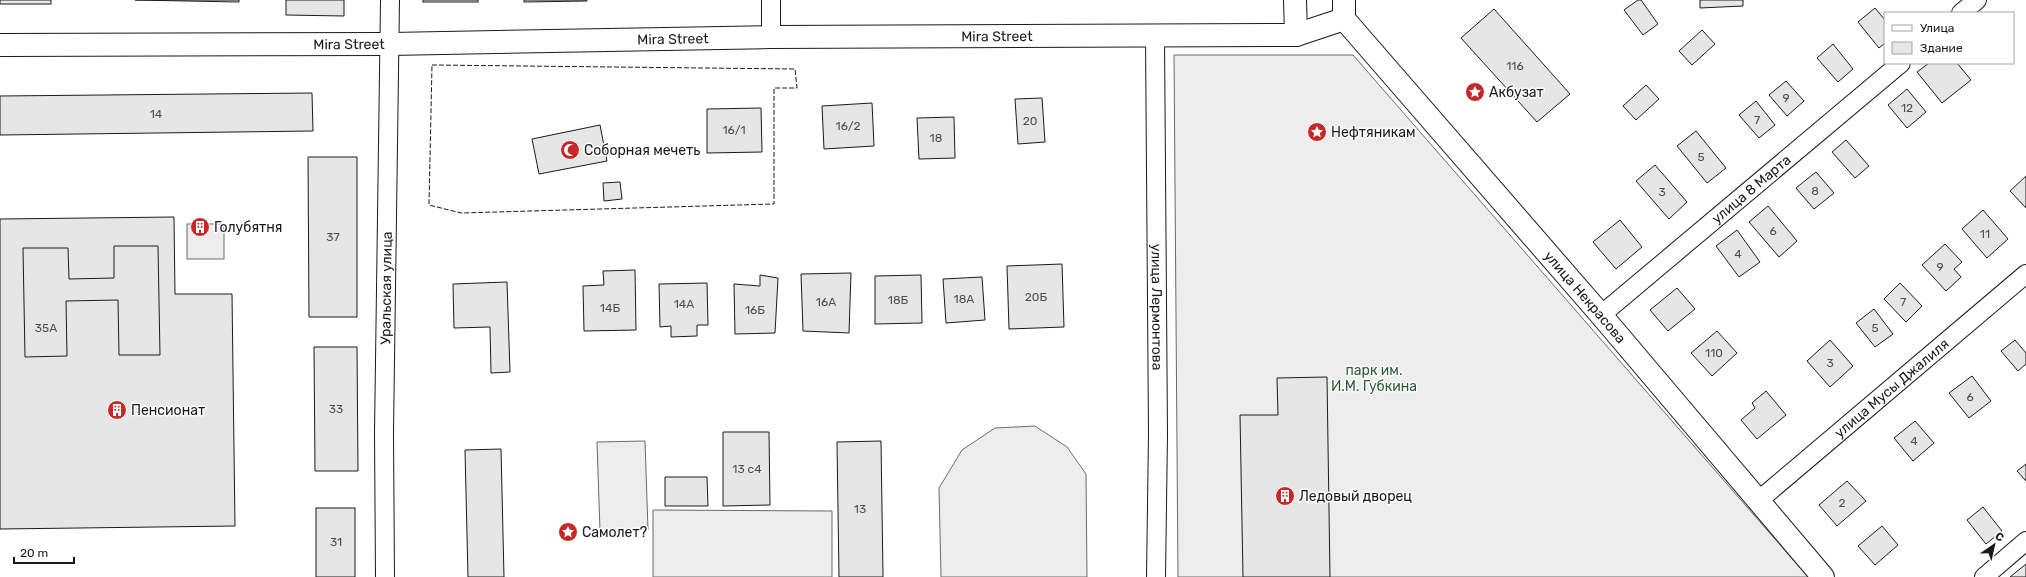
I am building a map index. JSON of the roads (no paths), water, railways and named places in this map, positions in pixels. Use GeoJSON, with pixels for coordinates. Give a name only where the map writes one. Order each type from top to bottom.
{"type":"FeatureCollection","features":[{"type":"Feature","properties":{"kind":"street","name":"Уральская улица"},"geometry":{"type":"LineString","coordinates":[[385,577],[384,433],[390,0]]}},
{"type":"Feature","properties":{"kind":"street"},"geometry":{"type":"LineString","coordinates":[[771,0],[771,37]]}},
{"type":"Feature","properties":{"kind":"street"},"geometry":{"type":"LineString","coordinates":[[1295,0],[1296,35]]}},
{"type":"Feature","properties":{"kind":"street"},"geometry":{"type":"LineString","coordinates":[[1962,12],[1976,0]]}},
{"type":"Feature","properties":{"kind":"street","name":"Mira Street"},"geometry":{"type":"LineString","coordinates":[[0,45],[390,44],[771,37],[1155,37],[1296,35],[1344,9]]}},
{"type":"Feature","properties":{"kind":"street","name":"улица Некрасова"},"geometry":{"type":"LineString","coordinates":[[1344,9],[1823,577]]}},
{"type":"Feature","properties":{"kind":"street","name":"улица Лермонтова"},"geometry":{"type":"LineString","coordinates":[[1155,37],[1158,434],[1156,577]]}},
{"type":"Feature","properties":{"kind":"street","name":"улица 8 Марта"},"geometry":{"type":"LineString","coordinates":[[1601,315],[1900,64]]}},
{"type":"Feature","properties":{"kind":"street","name":"улица Мусы Джалиля"},"geometry":{"type":"LineString","coordinates":[[1758,501],[2026,274]]}},
{"type":"Feature","properties":{"kind":"street"},"geometry":{"type":"LineString","coordinates":[[1984,577],[2026,542]]}},
{"type":"Feature","properties":{"kind":"place","name":"Акбузат"},"geometry":{"type":"Point","coordinates":[1475,92]}},
{"type":"Feature","properties":{"kind":"place","name":"Нефтяникам"},"geometry":{"type":"Point","coordinates":[1317,132]}},
{"type":"Feature","properties":{"kind":"place","name":"Соборная мечеть"},"geometry":{"type":"Point","coordinates":[570,150]}},
{"type":"Feature","properties":{"kind":"place","name":"Голубятня"},"geometry":{"type":"Point","coordinates":[200,227]}},
{"type":"Feature","properties":{"kind":"place","name":"Пенсионат"},"geometry":{"type":"Point","coordinates":[117,410]}},
{"type":"Feature","properties":{"kind":"place","name":"Ледовый дворец"},"geometry":{"type":"Point","coordinates":[1285,496]}},
{"type":"Feature","properties":{"kind":"place","name":"Самолет?"},"geometry":{"type":"Point","coordinates":[568,532]}},
{"type":"Feature","properties":{"kind":"park label","name":"парк им. И.М. Губкина"},"geometry":{"type":"Point","coordinates":[1374,378]}}]}
